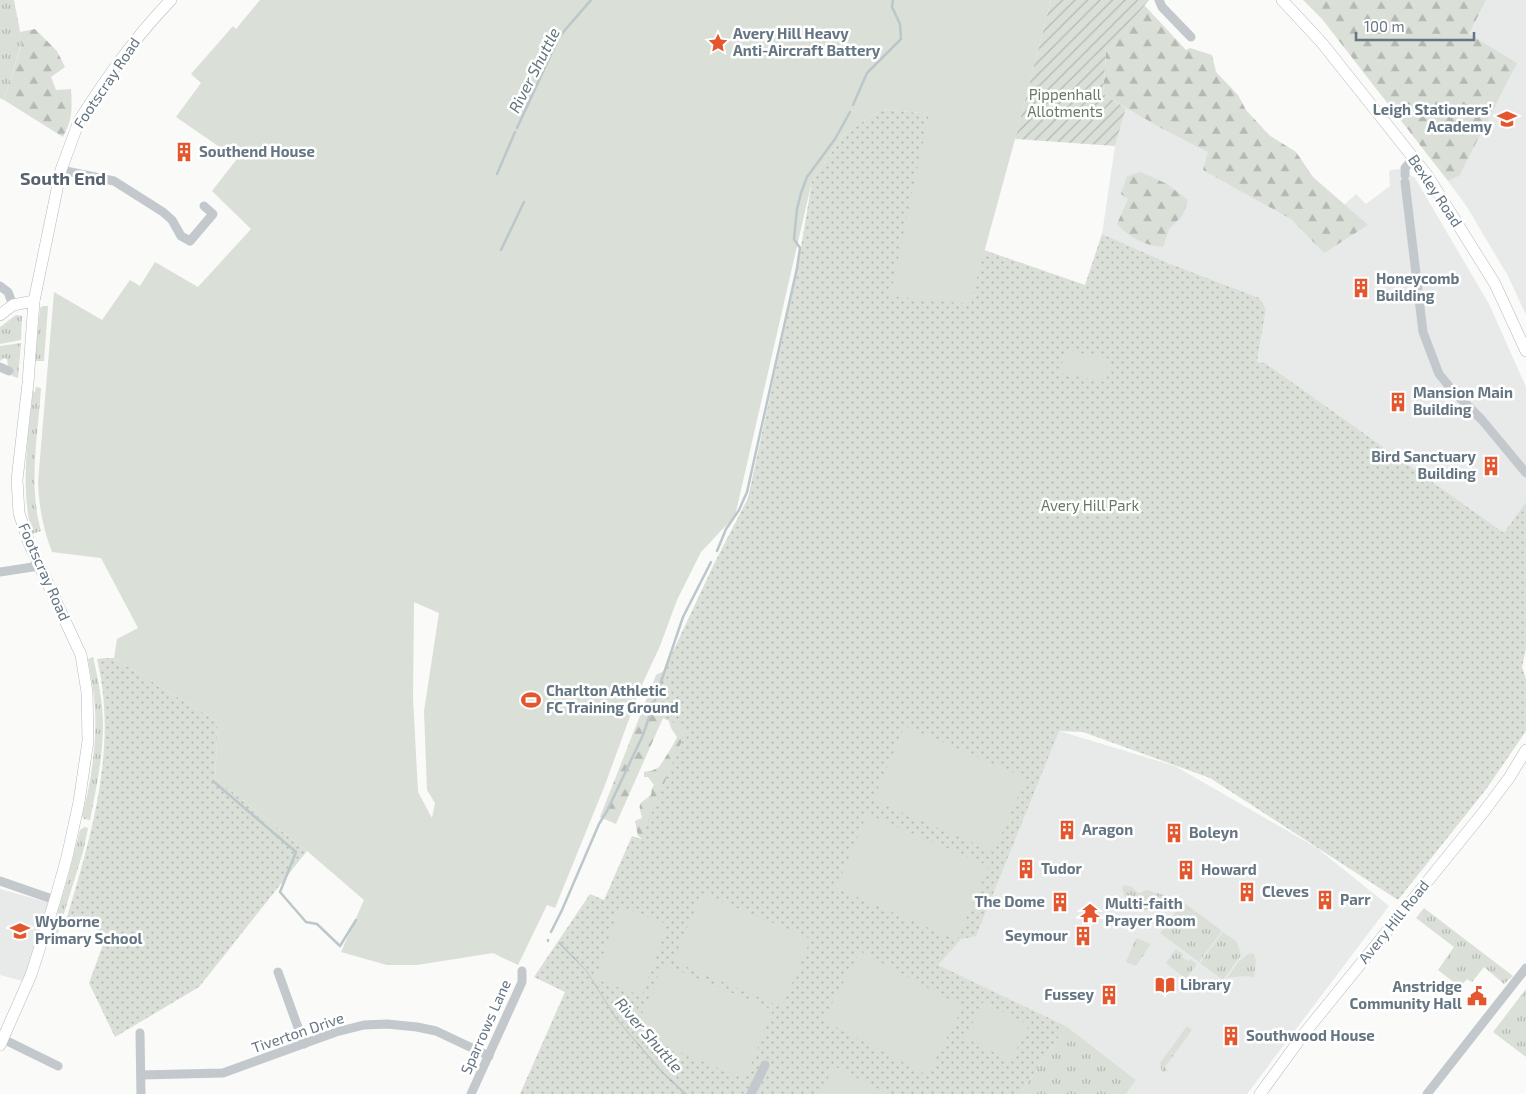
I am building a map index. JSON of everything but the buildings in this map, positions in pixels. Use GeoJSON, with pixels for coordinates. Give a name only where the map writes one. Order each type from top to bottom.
{"type":"FeatureCollection","features":[{"type":"Feature","properties":{"kind":"main road","name":"Footscray Road"},"geometry":{"type":"LineString","coordinates":[[1,1042],[4,1024],[31,975],[56,900],[84,776],[88,740],[88,708],[85,673],[81,656],[39,566],[23,526],[17,493],[17,474],[28,383],[34,301],[61,170],[79,121],[99,89],[139,34],[171,0]]}},
{"type":"Feature","properties":{"kind":"main road","name":"Bexley Road"},"geometry":{"type":"LineString","coordinates":[[1282,0],[1322,43],[1414,157],[1434,185],[1495,284],[1526,351]]}},
{"type":"Feature","properties":{"kind":"main road"},"geometry":{"type":"LineString","coordinates":[[0,315],[13,305],[34,301]]}},
{"type":"Feature","properties":{"kind":"main road","name":"Avery Hill Road"},"geometry":{"type":"LineString","coordinates":[[1260,1094],[1303,1035],[1482,814],[1509,778],[1526,750]]}},
{"type":"Feature","properties":{"kind":"street"},"geometry":{"type":"LineString","coordinates":[[1159,0],[1162,7],[1190,38]]}},
{"type":"Feature","properties":{"kind":"street"},"geometry":{"type":"LineString","coordinates":[[1414,157],[1404,168],[1423,332],[1440,374],[1453,391],[1482,420],[1526,473]]}},
{"type":"Feature","properties":{"kind":"street"},"geometry":{"type":"LineString","coordinates":[[61,170],[114,181],[163,212],[172,220],[181,236],[190,241],[213,214],[204,206]]}},
{"type":"Feature","properties":{"kind":"street"},"geometry":{"type":"LineString","coordinates":[[0,286],[8,292],[13,305]]}},
{"type":"Feature","properties":{"kind":"street"},"geometry":{"type":"LineString","coordinates":[[0,367],[10,371]]}},
{"type":"Feature","properties":{"kind":"street"},"geometry":{"type":"LineString","coordinates":[[0,572],[39,566]]}},
{"type":"Feature","properties":{"kind":"street"},"geometry":{"type":"LineString","coordinates":[[0,881],[56,900]]}},
{"type":"Feature","properties":{"kind":"street"},"geometry":{"type":"LineString","coordinates":[[1426,1094],[1526,968]]}},
{"type":"Feature","properties":{"kind":"street","name":"Sparrows Lane"},"geometry":{"type":"LineString","coordinates":[[471,1094],[522,982],[522,971]]}},
{"type":"Feature","properties":{"kind":"street"},"geometry":{"type":"LineString","coordinates":[[278,972],[304,1044]]}},
{"type":"Feature","properties":{"kind":"street","name":"Tiverton Drive"},"geometry":{"type":"LineString","coordinates":[[142,1075],[223,1073],[336,1032],[364,1025],[387,1024],[436,1031],[489,1056]]}},
{"type":"Feature","properties":{"kind":"street"},"geometry":{"type":"LineString","coordinates":[[140,1033],[141,1094]]}},
{"type":"Feature","properties":{"kind":"street"},"geometry":{"type":"LineString","coordinates":[[1,1042],[58,1066]]}},
{"type":"Feature","properties":{"kind":"street"},"geometry":{"type":"LineString","coordinates":[[751,1094],[765,1065]]}},
{"type":"Feature","properties":{"kind":"shaded area","name":"Leigh Stationers' Academy"},"geometry":{"type":"Polygon","coordinates":[[[1486,0],[1526,0],[1526,315],[1508,276],[1467,207],[1448,181],[1459,176],[1469,34],[1486,0]]]}},
{"type":"Feature","properties":{"kind":"shaded area"},"geometry":{"type":"Polygon","coordinates":[[[1144,5],[1335,213],[1356,194],[1366,204],[1390,186],[1389,172],[1391,170],[1400,169],[1401,176],[1410,175],[1415,178],[1489,304],[1526,387],[1526,502],[1505,534],[1265,363],[1257,362],[1266,309],[1102,234],[1115,146],[1126,109],[1144,5]]]}},
{"type":"Feature","properties":{"kind":"shaded area"},"geometry":{"type":"Polygon","coordinates":[[[1059,731],[1175,766],[1317,848],[1389,906],[1247,1094],[1126,1094],[1136,1080],[1066,1026],[937,965],[1059,731]]]}},
{"type":"Feature","properties":{"kind":"shaded area","name":"Wyborne Primary School"},"geometry":{"type":"Polygon","coordinates":[[[0,889],[50,903],[32,960],[22,981],[0,975],[0,889]]]}},
{"type":"Feature","properties":{"kind":"green space"},"geometry":{"type":"Polygon","coordinates":[[[0,0],[14,0],[22,42],[4,100],[0,98],[0,0]]]}},
{"type":"Feature","properties":{"kind":"green space"},"geometry":{"type":"Polygon","coordinates":[[[260,0],[1051,0],[970,304],[890,296],[929,114],[882,109],[844,134],[812,181],[735,516],[701,552],[677,600],[660,646],[640,689],[605,785],[555,908],[547,905],[518,965],[493,953],[417,965],[387,965],[341,952],[364,900],[307,851],[215,778],[218,722],[114,658],[117,639],[138,628],[101,558],[52,552],[46,535],[40,509],[38,482],[54,292],[102,320],[130,280],[140,286],[155,262],[198,287],[251,229],[212,191],[237,159],[176,117],[201,83],[191,74],[233,26],[236,29],[260,0]],[[414,602],[413,698],[418,792],[432,818],[435,803],[427,790],[424,711],[439,613],[414,602]]]}},
{"type":"Feature","properties":{"kind":"green space","name":"Pippenhall Allotments"},"geometry":{"type":"Polygon","coordinates":[[[1051,0],[1149,0],[1106,52],[1103,94],[1126,108],[1115,146],[1015,139],[1051,0]]]}},
{"type":"Feature","properties":{"kind":"green space"},"geometry":{"type":"Polygon","coordinates":[[[1303,0],[1486,0],[1469,34],[1517,63],[1459,176],[1448,181],[1322,19],[1303,0]]]}},
{"type":"Feature","properties":{"kind":"green space"},"geometry":{"type":"Polygon","coordinates":[[[1144,5],[1186,50],[1190,48],[1212,55],[1216,72],[1238,95],[1246,110],[1269,135],[1296,152],[1313,177],[1368,225],[1324,253],[1291,219],[1203,170],[1208,152],[1161,128],[1103,94],[1106,52],[1144,5]]]}},
{"type":"Feature","properties":{"kind":"green space"},"geometry":{"type":"Polygon","coordinates":[[[35,29],[57,51],[65,67],[51,77],[56,90],[71,89],[71,114],[69,125],[63,137],[4,100],[22,43],[20,32],[35,29]]]}},
{"type":"Feature","properties":{"kind":"green space","name":"Avery Hill Park"},"geometry":{"type":"Polygon","coordinates":[[[882,109],[929,114],[970,304],[984,250],[1085,285],[1102,234],[1165,262],[1259,298],[1266,309],[1257,362],[1265,363],[1504,533],[1526,502],[1526,649],[1522,667],[1526,679],[1526,731],[1487,788],[1398,900],[1210,778],[1083,732],[1059,731],[976,936],[961,939],[938,965],[1066,1026],[1020,1094],[520,1094],[565,992],[534,977],[590,894],[604,900],[632,836],[641,839],[687,728],[645,711],[714,564],[748,498],[797,271],[812,181],[844,134],[882,109]]]}},
{"type":"Feature","properties":{"kind":"green space"},"geometry":{"type":"Polygon","coordinates":[[[1141,172],[1167,184],[1188,200],[1183,215],[1169,229],[1163,247],[1150,245],[1138,240],[1117,224],[1128,199],[1121,194],[1127,176],[1141,172]]]}},
{"type":"Feature","properties":{"kind":"green space"},"geometry":{"type":"Polygon","coordinates":[[[48,306],[44,361],[35,361],[40,308],[48,306]]]}},
{"type":"Feature","properties":{"kind":"green space"},"geometry":{"type":"Polygon","coordinates":[[[16,315],[22,316],[21,340],[0,344],[0,327],[16,315]]]}},
{"type":"Feature","properties":{"kind":"green space"},"geometry":{"type":"Polygon","coordinates":[[[21,343],[18,378],[12,376],[13,369],[8,367],[7,359],[4,358],[0,361],[0,346],[21,343]]]}},
{"type":"Feature","properties":{"kind":"green space"},"geometry":{"type":"Polygon","coordinates":[[[1065,350],[1111,359],[1106,382],[1060,373],[1065,350]]]}},
{"type":"Feature","properties":{"kind":"green space"},"geometry":{"type":"Polygon","coordinates":[[[36,387],[41,388],[34,478],[37,514],[41,531],[32,534],[26,499],[26,463],[33,391],[35,392],[36,387]]]}},
{"type":"Feature","properties":{"kind":"green space"},"geometry":{"type":"Polygon","coordinates":[[[93,657],[101,699],[103,737],[90,820],[84,819],[82,816],[91,777],[94,750],[95,709],[88,659],[93,657]]]}},
{"type":"Feature","properties":{"kind":"green space"},"geometry":{"type":"Polygon","coordinates":[[[114,658],[218,722],[215,778],[307,851],[199,987],[115,1037],[89,983],[107,934],[67,917],[85,854],[99,790],[105,724],[103,692],[97,659],[114,658]]]}},
{"type":"Feature","properties":{"kind":"green space"},"geometry":{"type":"Polygon","coordinates":[[[664,671],[663,718],[616,824],[600,817],[656,675],[664,671]]]}},
{"type":"Feature","properties":{"kind":"green space"},"geometry":{"type":"Polygon","coordinates":[[[668,718],[694,721],[644,840],[638,836],[635,821],[642,818],[640,804],[651,795],[654,785],[648,777],[644,777],[644,772],[659,767],[677,737],[671,728],[668,718]]]}},
{"type":"Feature","properties":{"kind":"green space"},"geometry":{"type":"Polygon","coordinates":[[[905,726],[1026,778],[994,852],[873,800],[905,726]]]}},
{"type":"Feature","properties":{"kind":"green space"},"geometry":{"type":"Polygon","coordinates":[[[867,814],[989,866],[957,940],[836,888],[867,814]]]}},
{"type":"Feature","properties":{"kind":"green space"},"geometry":{"type":"Polygon","coordinates":[[[85,827],[88,828],[83,852],[55,942],[49,940],[80,830],[85,827]]]}},
{"type":"Feature","properties":{"kind":"green space"},"geometry":{"type":"Polygon","coordinates":[[[1124,885],[1132,887],[1138,893],[1146,890],[1170,897],[1170,901],[1156,909],[1138,910],[1125,897],[1122,888],[1124,885]]]}},
{"type":"Feature","properties":{"kind":"green space"},"geometry":{"type":"Polygon","coordinates":[[[702,893],[811,939],[782,1007],[673,961],[702,893]]]}},
{"type":"Feature","properties":{"kind":"green space"},"geometry":{"type":"Polygon","coordinates":[[[1183,902],[1222,931],[1199,962],[1160,933],[1183,902]]]}},
{"type":"Feature","properties":{"kind":"green space"},"geometry":{"type":"Polygon","coordinates":[[[620,907],[667,924],[642,996],[595,979],[620,907]]]}},
{"type":"Feature","properties":{"kind":"green space"},"geometry":{"type":"Polygon","coordinates":[[[1424,908],[1513,976],[1504,984],[1484,967],[1472,982],[1467,979],[1460,987],[1438,970],[1454,947],[1416,918],[1424,908]]]}},
{"type":"Feature","properties":{"kind":"green space"},"geometry":{"type":"Polygon","coordinates":[[[1223,932],[1237,942],[1241,955],[1223,980],[1200,963],[1223,932]]]}},
{"type":"Feature","properties":{"kind":"green space"},"geometry":{"type":"Polygon","coordinates":[[[1136,938],[1151,944],[1136,966],[1126,962],[1136,938]]]}},
{"type":"Feature","properties":{"kind":"green space"},"geometry":{"type":"Polygon","coordinates":[[[1176,949],[1183,954],[1182,957],[1188,961],[1190,959],[1197,964],[1186,979],[1166,963],[1176,949]]]}},
{"type":"Feature","properties":{"kind":"green space"},"geometry":{"type":"Polygon","coordinates":[[[860,951],[963,1007],[927,1075],[823,1020],[860,951]]]}},
{"type":"Feature","properties":{"kind":"green space"},"geometry":{"type":"Polygon","coordinates":[[[1250,953],[1254,954],[1256,960],[1254,977],[1227,978],[1239,961],[1250,953]]]}},
{"type":"Feature","properties":{"kind":"green space"},"geometry":{"type":"Polygon","coordinates":[[[663,964],[773,1010],[745,1079],[634,1033],[663,964]]]}},
{"type":"Feature","properties":{"kind":"green space"},"geometry":{"type":"Polygon","coordinates":[[[1526,989],[1526,1057],[1493,1032],[1526,989]]]}},
{"type":"Feature","properties":{"kind":"green space"},"geometry":{"type":"Polygon","coordinates":[[[983,1002],[1029,1025],[1011,1061],[965,1038],[983,1002]]]}},
{"type":"Feature","properties":{"kind":"green space"},"geometry":{"type":"Polygon","coordinates":[[[1066,1026],[1136,1080],[1126,1094],[1020,1094],[1066,1026]]]}},
{"type":"Feature","properties":{"kind":"green space"},"geometry":{"type":"Polygon","coordinates":[[[1187,1026],[1192,1030],[1165,1067],[1168,1071],[1162,1072],[1160,1063],[1187,1026]]]}},
{"type":"Feature","properties":{"kind":"green space"},"geometry":{"type":"Polygon","coordinates":[[[834,1066],[888,1094],[820,1094],[834,1066]]]}},
{"type":"Feature","properties":{"kind":"water","name":"River Shuttle"},"geometry":{"type":"Polygon","coordinates":[[[560,942],[587,971],[617,1019],[662,1071],[687,1094],[684,1094],[662,1073],[616,1019],[586,971],[558,943],[560,942]]]}},
{"type":"Feature","properties":{"kind":"waterway","name":"River Shuttle"},"geometry":{"type":"LineString","coordinates":[[517,128],[559,37],[591,0]]}},
{"type":"Feature","properties":{"kind":"waterway"},"geometry":{"type":"LineString","coordinates":[[853,105],[867,73],[901,39],[900,24],[892,7],[893,0]]}},
{"type":"Feature","properties":{"kind":"waterway"},"geometry":{"type":"LineString","coordinates":[[717,551],[726,529],[739,510],[747,492],[797,268],[800,248],[794,239],[797,209],[801,193],[807,177],[835,139],[850,112]]}},
{"type":"Feature","properties":{"kind":"waterway","name":"River Shuttle"},"geometry":{"type":"LineString","coordinates":[[497,174],[515,132]]}},
{"type":"Feature","properties":{"kind":"waterway","name":"River Shuttle"},"geometry":{"type":"LineString","coordinates":[[501,250],[524,202]]}},
{"type":"Feature","properties":{"kind":"waterway"},"geometry":{"type":"LineString","coordinates":[[551,932],[599,824],[643,735],[683,617],[711,562]]}},
{"type":"Feature","properties":{"kind":"waterway","name":"River Shuttle"},"geometry":{"type":"LineString","coordinates":[[213,781],[296,852],[280,892],[306,922],[317,924],[340,946],[356,920]]}},
{"type":"Feature","properties":{"kind":"place","name":"Avery Hill Heavy Anti-Aircraft Battery"},"geometry":{"type":"Point","coordinates":[718,43]}},
{"type":"Feature","properties":{"kind":"place","name":"Leigh Stationers' Academy"},"geometry":{"type":"Point","coordinates":[1507,119]}},
{"type":"Feature","properties":{"kind":"place","name":"Southend House"},"geometry":{"type":"Point","coordinates":[184,152]}},
{"type":"Feature","properties":{"kind":"place","name":"Honeycomb Building"},"geometry":{"type":"Point","coordinates":[1361,288]}},
{"type":"Feature","properties":{"kind":"place","name":"Mansion Main Building"},"geometry":{"type":"Point","coordinates":[1398,402]}},
{"type":"Feature","properties":{"kind":"place","name":"Bird Sanctuary Building"},"geometry":{"type":"Point","coordinates":[1491,466]}},
{"type":"Feature","properties":{"kind":"place","name":"Charlton Athletic FC Training Ground"},"geometry":{"type":"Point","coordinates":[531,700]}},
{"type":"Feature","properties":{"kind":"place","name":"Aragon"},"geometry":{"type":"Point","coordinates":[1067,830]}},
{"type":"Feature","properties":{"kind":"place","name":"Boleyn"},"geometry":{"type":"Point","coordinates":[1174,833]}},
{"type":"Feature","properties":{"kind":"place","name":"Tudor"},"geometry":{"type":"Point","coordinates":[1026,869]}},
{"type":"Feature","properties":{"kind":"place","name":"Howard"},"geometry":{"type":"Point","coordinates":[1186,870]}},
{"type":"Feature","properties":{"kind":"place","name":"Cleves"},"geometry":{"type":"Point","coordinates":[1247,892]}},
{"type":"Feature","properties":{"kind":"place","name":"Parr"},"geometry":{"type":"Point","coordinates":[1325,900]}},
{"type":"Feature","properties":{"kind":"place","name":"The Dome"},"geometry":{"type":"Point","coordinates":[1060,902]}},
{"type":"Feature","properties":{"kind":"place","name":"Multi-faith Prayer Room"},"geometry":{"type":"Point","coordinates":[1090,913]}},
{"type":"Feature","properties":{"kind":"place","name":"Wyborne Primary School"},"geometry":{"type":"Point","coordinates":[20,931]}},
{"type":"Feature","properties":{"kind":"place","name":"Seymour"},"geometry":{"type":"Point","coordinates":[1083,936]}},
{"type":"Feature","properties":{"kind":"place","name":"Library"},"geometry":{"type":"Point","coordinates":[1165,985]}},
{"type":"Feature","properties":{"kind":"place","name":"Fussey"},"geometry":{"type":"Point","coordinates":[1109,995]}},
{"type":"Feature","properties":{"kind":"place","name":"Anstridge Community Hall"},"geometry":{"type":"Point","coordinates":[1477,996]}},
{"type":"Feature","properties":{"kind":"place","name":"Southwood House"},"geometry":{"type":"Point","coordinates":[1231,1036]}},
{"type":"Feature","properties":{"kind":"district","name":"South End"},"geometry":{"type":"Point","coordinates":[63,179]}}]}
